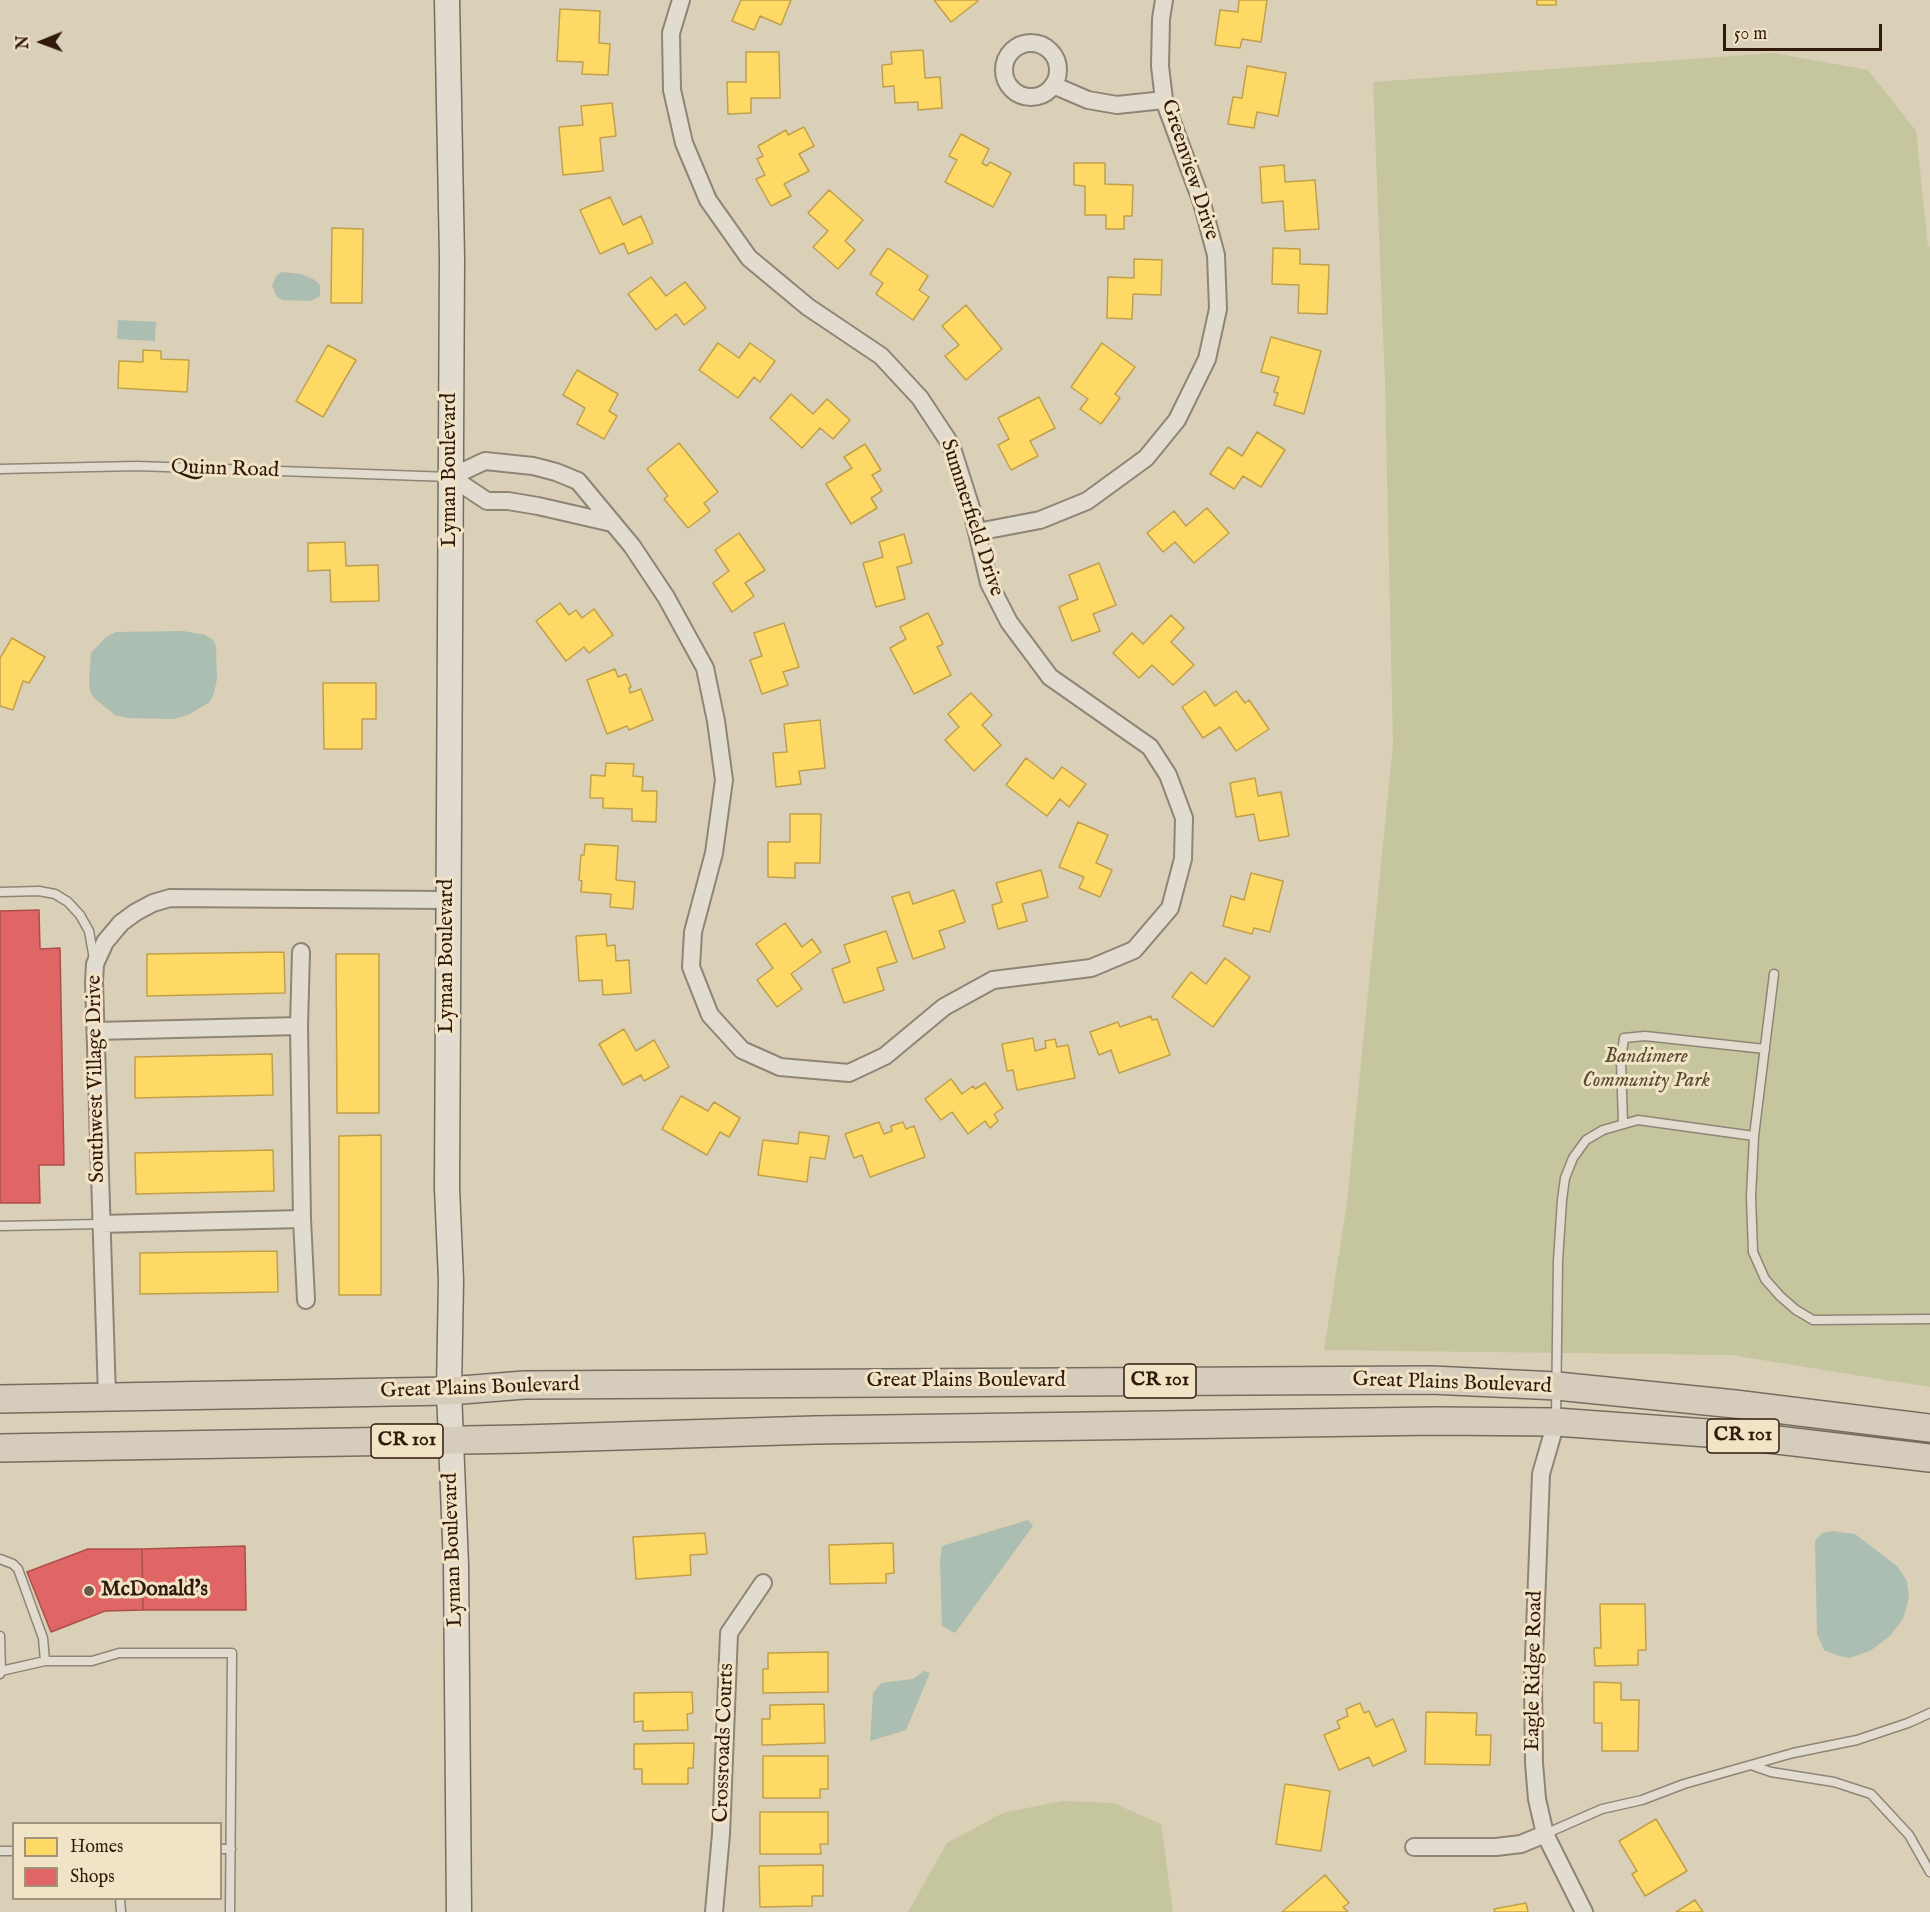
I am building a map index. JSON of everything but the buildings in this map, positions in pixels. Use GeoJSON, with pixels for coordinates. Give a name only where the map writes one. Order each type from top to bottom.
{"type":"FeatureCollection","features":[{"type":"Feature","properties":{"kind":"main road","name":"Great Plains Boulevard"},"geometry":{"type":"LineString","coordinates":[[0,1399],[449,1392],[524,1385],[1431,1380],[1557,1386],[1735,1404],[1930,1428]]}},
{"type":"Feature","properties":{"kind":"main road","name":"Great Plains Boulevard"},"geometry":{"type":"LineString","coordinates":[[0,1448],[872,1429],[1436,1421],[1556,1422],[1735,1435],[1930,1458]]}},
{"type":"Feature","properties":{"kind":"street","name":"Lyman Boulevard"},"geometry":{"type":"LineString","coordinates":[[447,0],[452,258],[447,1188],[451,1280],[449,1392],[456,1565],[459,1912]]}},
{"type":"Feature","properties":{"kind":"street","name":"Summerfield Drive"},"geometry":{"type":"LineString","coordinates":[[451,477],[485,461],[533,466],[578,481],[632,546],[666,597],[705,668],[716,721],[724,780],[714,853],[693,932],[691,967],[710,1015],[742,1050],[780,1067],[849,1073],[885,1056],[944,1007],[993,980],[1091,968],[1134,950],[1170,908],[1183,860],[1184,818],[1168,776],[1150,747],[1050,677],[1009,622],[989,583],[977,532],[951,445],[920,398],[881,356],[808,307],[748,258],[708,200],[684,143],[672,90],[671,33],[681,0]]}},
{"type":"Feature","properties":{"kind":"street","name":"Greenview Drive"},"geometry":{"type":"LineString","coordinates":[[977,532],[1040,520],[1088,501],[1146,458],[1176,420],[1207,359],[1218,309],[1216,255],[1202,203],[1164,100],[1160,66],[1161,19],[1164,0]]}},
{"type":"Feature","properties":{"kind":"street"},"geometry":{"type":"LineString","coordinates":[[1053,85],[1088,100],[1117,105],[1164,100]]}},
{"type":"Feature","properties":{"kind":"street"},"geometry":{"type":"LineString","coordinates":[[451,477],[487,501],[508,501],[538,506],[612,523]]}},
{"type":"Feature","properties":{"kind":"street","name":"Southwest Village Drive"},"geometry":{"type":"LineString","coordinates":[[106,1397],[95,964],[105,942],[121,923],[145,907],[170,898],[448,900]]}},
{"type":"Feature","properties":{"kind":"street"},"geometry":{"type":"LineString","coordinates":[[301,952],[299,1026],[302,1219],[306,1300]]}},
{"type":"Feature","properties":{"kind":"street"},"geometry":{"type":"LineString","coordinates":[[96,1030],[299,1026]]}},
{"type":"Feature","properties":{"kind":"street"},"geometry":{"type":"LineString","coordinates":[[100,1224],[302,1219]]}},
{"type":"Feature","properties":{"kind":"street","name":"Eagle Ridge Road"},"geometry":{"type":"LineString","coordinates":[[1556,1422],[1540,1474],[1533,1683],[1534,1763],[1537,1799],[1545,1834],[1584,1912]]}},
{"type":"Feature","properties":{"kind":"street","name":"Crossroads Courts"},"geometry":{"type":"LineString","coordinates":[[714,1912],[721,1834],[729,1633],[762,1583]]}},
{"type":"Feature","properties":{"kind":"street"},"geometry":{"type":"LineString","coordinates":[[1414,1847],[1496,1847],[1521,1844],[1545,1834]]}},
{"type":"Feature","properties":{"kind":"lane","name":"Quinn Road"},"geometry":{"type":"LineString","coordinates":[[0,469],[137,466],[451,477]]}},
{"type":"Feature","properties":{"kind":"lane"},"geometry":{"type":"LineString","coordinates":[[0,892],[39,891],[55,894],[68,902],[80,915],[89,931],[95,964]]}},
{"type":"Feature","properties":{"kind":"lane"},"geometry":{"type":"LineString","coordinates":[[1774,974],[1754,1136],[1751,1197],[1753,1252],[1765,1278],[1779,1296],[1813,1320],[1930,1319]]}},
{"type":"Feature","properties":{"kind":"lane"},"geometry":{"type":"LineString","coordinates":[[1623,1124],[1621,1060],[1624,1038],[1645,1036],[1765,1049]]}},
{"type":"Feature","properties":{"kind":"lane"},"geometry":{"type":"LineString","coordinates":[[1556,1422],[1558,1261],[1565,1178],[1573,1158],[1586,1140],[1603,1130],[1638,1120],[1754,1136]]}},
{"type":"Feature","properties":{"kind":"lane"},"geometry":{"type":"LineString","coordinates":[[0,1226],[100,1224]]}},
{"type":"Feature","properties":{"kind":"lane"},"geometry":{"type":"LineString","coordinates":[[0,1559],[13,1564],[18,1569],[43,1638],[45,1660]]}},
{"type":"Feature","properties":{"kind":"lane"},"geometry":{"type":"LineString","coordinates":[[0,1636],[0,1671],[45,1660],[92,1661],[120,1653],[232,1653],[231,1912]]}},
{"type":"Feature","properties":{"kind":"lane"},"geometry":{"type":"LineString","coordinates":[[1545,1834],[1602,1809],[1642,1800],[1684,1784],[1793,1753],[1857,1740],[1930,1713]]}},
{"type":"Feature","properties":{"kind":"lane"},"geometry":{"type":"LineString","coordinates":[[1750,1765],[1771,1772],[1834,1782],[1871,1794],[1909,1835],[1930,1872]]}},
{"type":"Feature","properties":{"kind":"lane"},"geometry":{"type":"LineString","coordinates":[[222,1849],[231,1849]]}},
{"type":"Feature","properties":{"kind":"green space","name":"Bandimere Community Park"},"geometry":{"type":"Polygon","coordinates":[[[1774,53],[1868,70],[1916,131],[1928,248],[1930,246],[1930,1387],[1731,1355],[1324,1350],[1347,1203],[1393,745],[1385,383],[1373,82],[1774,53]]]}},
{"type":"Feature","properties":{"kind":"green space"},"geometry":{"type":"Polygon","coordinates":[[[1062,1801],[1113,1803],[1161,1824],[1173,1912],[908,1912],[947,1843],[1003,1813],[1062,1801]]]}},
{"type":"Feature","properties":{"kind":"shaded area"},"geometry":{"type":"Polygon","coordinates":[[[281,272],[301,274],[315,280],[320,285],[320,296],[311,301],[283,300],[277,297],[272,286],[276,276],[281,272]]]}},
{"type":"Feature","properties":{"kind":"shaded area"},"geometry":{"type":"Polygon","coordinates":[[[118,320],[156,322],[155,341],[117,339],[118,320]]]}},
{"type":"Feature","properties":{"kind":"shaded area"},"geometry":{"type":"Polygon","coordinates":[[[183,631],[205,635],[213,640],[216,646],[217,679],[210,702],[188,715],[174,719],[128,718],[115,715],[94,698],[90,691],[89,678],[91,653],[106,637],[116,632],[183,631]]]}},
{"type":"Feature","properties":{"kind":"shaded area"},"geometry":{"type":"Polygon","coordinates":[[[1028,1520],[1033,1526],[955,1633],[942,1626],[940,1560],[942,1546],[1028,1520]]]}},
{"type":"Feature","properties":{"kind":"shaded area"},"geometry":{"type":"Polygon","coordinates":[[[1832,1531],[1855,1534],[1897,1566],[1907,1581],[1909,1598],[1903,1619],[1890,1636],[1870,1651],[1849,1658],[1824,1650],[1817,1634],[1815,1541],[1822,1533],[1832,1531]]]}},
{"type":"Feature","properties":{"kind":"shaded area"},"geometry":{"type":"Polygon","coordinates":[[[924,1671],[930,1673],[906,1730],[870,1741],[873,1693],[881,1683],[913,1679],[924,1671]]]}},
{"type":"Feature","properties":{"kind":"place","name":"McDonald's"},"geometry":{"type":"Point","coordinates":[89,1591]}}]}
